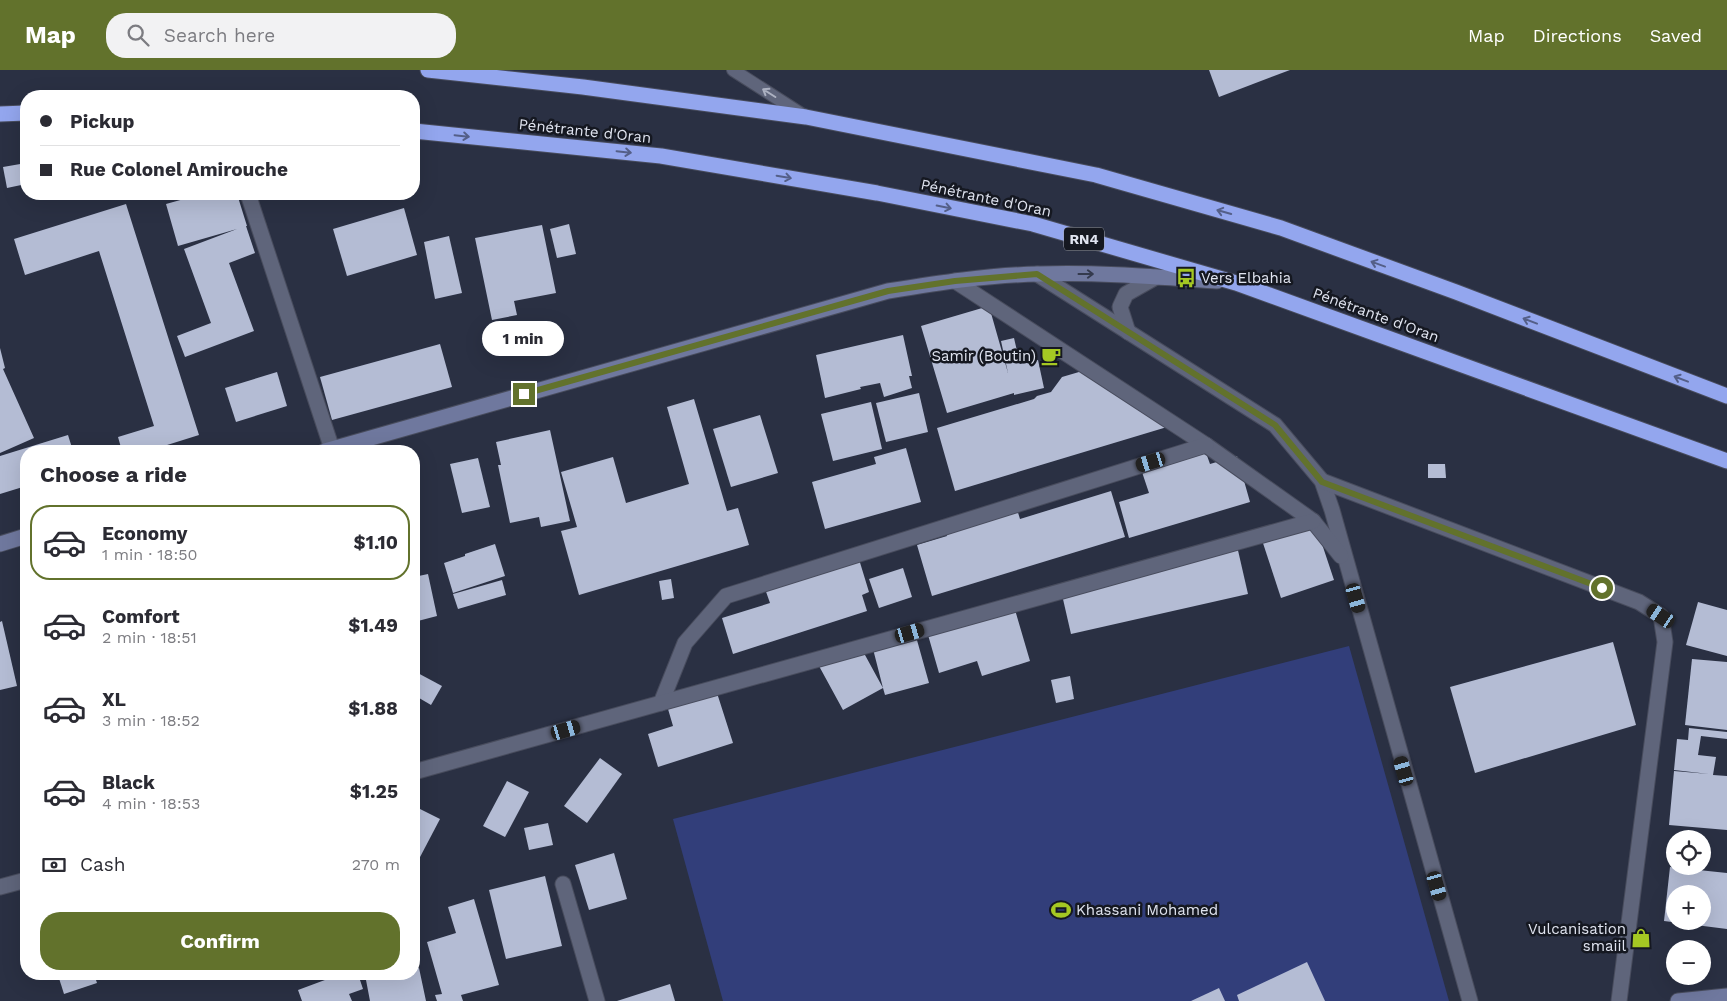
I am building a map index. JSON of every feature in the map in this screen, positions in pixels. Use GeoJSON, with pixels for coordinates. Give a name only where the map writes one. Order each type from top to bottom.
{"type":"FeatureCollection","features":[{"type":"Feature","properties":{"kind":"highway"},"geometry":{"type":"LineString","coordinates":[[428,70],[583,87],[806,117],[1096,175],[1281,228],[1456,292],[1727,396]]}},
{"type":"Feature","properties":{"kind":"highway"},"geometry":{"type":"LineString","coordinates":[[0,114],[20,113]]}},
{"type":"Feature","properties":{"kind":"highway","name":"Pénétrante d'Oran"},"geometry":{"type":"LineString","coordinates":[[420,132],[661,156],[877,193],[1033,224],[1236,283],[1727,461]]}},
{"type":"Feature","properties":{"kind":"street"},"geometry":{"type":"LineString","coordinates":[[250,200],[326,445]]}},
{"type":"Feature","properties":{"kind":"street"},"geometry":{"type":"LineString","coordinates":[[346,445],[888,291],[955,281],[1037,274],[1118,274],[1236,283]]}},
{"type":"Feature","properties":{"kind":"street"},"geometry":{"type":"LineString","coordinates":[[1037,274],[1275,425],[1322,482],[1332,510],[1470,1001]]}},
{"type":"Feature","properties":{"kind":"street"},"geometry":{"type":"LineString","coordinates":[[1128,332],[1120,307],[1126,294],[1156,277]]}},
{"type":"Feature","properties":{"kind":"street"},"geometry":{"type":"LineString","coordinates":[[955,281],[1206,445],[1313,521],[1345,560]]}},
{"type":"Feature","properties":{"kind":"street"},"geometry":{"type":"LineString","coordinates":[[661,703],[686,643],[726,596],[1206,445]]}},
{"type":"Feature","properties":{"kind":"street"},"geometry":{"type":"LineString","coordinates":[[1322,482],[1639,602],[1661,616],[1665,642],[1619,1001]]}},
{"type":"Feature","properties":{"kind":"street"},"geometry":{"type":"LineString","coordinates":[[420,770],[1313,521]]}},
{"type":"Feature","properties":{"kind":"street"},"geometry":{"type":"LineString","coordinates":[[0,544],[20,538]]}},
{"type":"Feature","properties":{"kind":"street"},"geometry":{"type":"LineString","coordinates":[[0,888],[20,882]]}},
{"type":"Feature","properties":{"kind":"street"},"geometry":{"type":"LineString","coordinates":[[563,884],[597,1001]]}},
{"type":"Feature","properties":{"kind":"street"},"geometry":{"type":"LineString","coordinates":[[1678,1001],[1727,996]]}},
{"type":"Feature","properties":{"kind":"lane"},"geometry":{"type":"LineString","coordinates":[[733,70],[806,117]]}},
{"type":"Feature","properties":{"kind":"shaded area","name":"Khassani Mohamed"},"geometry":{"type":"Polygon","coordinates":[[[1349,646],[1449,1001],[723,1001],[673,819],[1349,646]]]}},
{"type":"Feature","properties":{"kind":"building"},"geometry":{"type":"Polygon","coordinates":[[[1209,70],[1290,70],[1219,97],[1209,70]]]}},
{"type":"Feature","properties":{"kind":"building"},"geometry":{"type":"Polygon","coordinates":[[[20,164],[20,185],[7,188],[3,167],[20,164]]]}},
{"type":"Feature","properties":{"kind":"building"},"geometry":{"type":"Polygon","coordinates":[[[180,200],[239,200],[255,253],[229,263],[254,331],[185,357],[177,336],[211,323],[184,249],[237,229],[178,246],[166,204],[180,200]]]}},
{"type":"Feature","properties":{"kind":"building"},"geometry":{"type":"Polygon","coordinates":[[[126,204],[199,435],[167,445],[120,445],[118,437],[154,426],[99,251],[25,275],[14,239],[126,204]]]}},
{"type":"Feature","properties":{"kind":"building"},"geometry":{"type":"Polygon","coordinates":[[[404,208],[417,255],[347,276],[333,229],[404,208]]]}},
{"type":"Feature","properties":{"kind":"building"},"geometry":{"type":"Polygon","coordinates":[[[569,224],[576,254],[557,258],[550,229],[569,224]]]}},
{"type":"Feature","properties":{"kind":"building"},"geometry":{"type":"Polygon","coordinates":[[[542,225],[556,293],[514,301],[517,315],[492,320],[475,238],[542,225]]]}},
{"type":"Feature","properties":{"kind":"building"},"geometry":{"type":"Polygon","coordinates":[[[449,236],[462,293],[435,299],[424,242],[449,236]]]}},
{"type":"Feature","properties":{"kind":"building"},"geometry":{"type":"Polygon","coordinates":[[[989,306],[1008,373],[1001,341],[1014,338],[1020,364],[1038,360],[1044,388],[1014,395],[1014,393],[947,413],[921,326],[989,306]]]}},
{"type":"Feature","properties":{"kind":"building"},"geometry":{"type":"Polygon","coordinates":[[[903,335],[912,376],[909,376],[912,388],[884,397],[880,383],[825,398],[816,355],[903,335]]]}},
{"type":"Feature","properties":{"kind":"building"},"geometry":{"type":"Polygon","coordinates":[[[440,344],[452,387],[332,420],[320,377],[440,344]]]}},
{"type":"Feature","properties":{"kind":"building"},"geometry":{"type":"Polygon","coordinates":[[[0,348],[5,368],[3,369],[34,438],[0,453],[0,348]]]}},
{"type":"Feature","properties":{"kind":"building"},"geometry":{"type":"Polygon","coordinates":[[[1096,367],[1177,424],[955,491],[937,428],[1034,399],[1037,396],[1051,392],[1062,377],[1096,367]]]}},
{"type":"Feature","properties":{"kind":"building"},"geometry":{"type":"Polygon","coordinates":[[[277,372],[287,406],[236,422],[225,388],[277,372]]]}},
{"type":"Feature","properties":{"kind":"building"},"geometry":{"type":"Polygon","coordinates":[[[919,393],[928,432],[886,442],[876,403],[919,393]]]}},
{"type":"Feature","properties":{"kind":"building"},"geometry":{"type":"Polygon","coordinates":[[[694,399],[727,511],[738,508],[749,545],[579,595],[561,531],[577,527],[561,472],[613,457],[626,503],[689,484],[667,407],[694,399]]]}},
{"type":"Feature","properties":{"kind":"building"},"geometry":{"type":"Polygon","coordinates":[[[871,402],[882,449],[833,461],[821,414],[871,402]]]}},
{"type":"Feature","properties":{"kind":"building"},"geometry":{"type":"Polygon","coordinates":[[[760,415],[778,473],[731,487],[713,429],[760,415]]]}},
{"type":"Feature","properties":{"kind":"building"},"geometry":{"type":"Polygon","coordinates":[[[550,430],[570,521],[541,527],[539,517],[510,523],[498,465],[501,465],[496,442],[550,430]]]}},
{"type":"Feature","properties":{"kind":"building"},"geometry":{"type":"Polygon","coordinates":[[[68,435],[71,445],[36,445],[68,435]]]}},
{"type":"Feature","properties":{"kind":"building"},"geometry":{"type":"Polygon","coordinates":[[[906,448],[921,502],[825,529],[812,482],[876,464],[874,457],[906,448]]]}},
{"type":"Feature","properties":{"kind":"building"},"geometry":{"type":"Polygon","coordinates":[[[20,450],[20,488],[0,494],[0,456],[20,450]]]}},
{"type":"Feature","properties":{"kind":"building"},"geometry":{"type":"Polygon","coordinates":[[[1205,450],[1210,464],[1237,456],[1250,502],[1129,538],[1119,502],[1149,493],[1141,469],[1205,450]]]}},
{"type":"Feature","properties":{"kind":"building"},"geometry":{"type":"Polygon","coordinates":[[[478,458],[490,507],[462,513],[450,464],[478,458]]]}},
{"type":"Feature","properties":{"kind":"building"},"geometry":{"type":"Polygon","coordinates":[[[1428,464],[1445,464],[1446,478],[1428,478],[1428,464]]]}},
{"type":"Feature","properties":{"kind":"building"},"geometry":{"type":"Polygon","coordinates":[[[1111,491],[1125,537],[932,596],[917,545],[947,536],[943,525],[1015,503],[1020,519],[1111,491]]]}},
{"type":"Feature","properties":{"kind":"building"},"geometry":{"type":"Polygon","coordinates":[[[1312,514],[1334,580],[1281,598],[1259,531],[1312,514]]]}},
{"type":"Feature","properties":{"kind":"building"},"geometry":{"type":"Polygon","coordinates":[[[495,544],[505,576],[453,593],[444,563],[495,544]]]}},
{"type":"Feature","properties":{"kind":"building"},"geometry":{"type":"Polygon","coordinates":[[[1237,546],[1248,594],[1071,634],[1060,586],[1237,546]]]}},
{"type":"Feature","properties":{"kind":"building"},"geometry":{"type":"Polygon","coordinates":[[[858,556],[869,592],[862,595],[867,611],[733,654],[722,618],[770,603],[764,586],[858,556]]]}},
{"type":"Feature","properties":{"kind":"building"},"geometry":{"type":"Polygon","coordinates":[[[903,568],[912,597],[879,608],[869,579],[903,568]]]}},
{"type":"Feature","properties":{"kind":"building"},"geometry":{"type":"Polygon","coordinates":[[[428,574],[437,616],[420,620],[420,576],[428,574]]]}},
{"type":"Feature","properties":{"kind":"building"},"geometry":{"type":"Polygon","coordinates":[[[671,579],[674,598],[662,600],[659,581],[671,579]]]}},
{"type":"Feature","properties":{"kind":"building"},"geometry":{"type":"Polygon","coordinates":[[[502,580],[506,595],[458,609],[453,594],[502,580]]]}},
{"type":"Feature","properties":{"kind":"building"},"geometry":{"type":"Polygon","coordinates":[[[1698,602],[1727,610],[1727,656],[1686,645],[1698,602]]]}},
{"type":"Feature","properties":{"kind":"building"},"geometry":{"type":"Polygon","coordinates":[[[1013,603],[1030,661],[982,676],[977,661],[939,673],[926,628],[1013,603]]]}},
{"type":"Feature","properties":{"kind":"building"},"geometry":{"type":"Polygon","coordinates":[[[2,621],[17,686],[0,690],[0,622],[2,621]]]}},
{"type":"Feature","properties":{"kind":"building"},"geometry":{"type":"Polygon","coordinates":[[[915,633],[929,683],[885,695],[872,645],[915,633]]]}},
{"type":"Feature","properties":{"kind":"building"},"geometry":{"type":"Polygon","coordinates":[[[1613,642],[1636,725],[1475,773],[1450,687],[1613,642]]]}},
{"type":"Feature","properties":{"kind":"building"},"geometry":{"type":"Polygon","coordinates":[[[859,644],[883,688],[843,710],[819,666],[859,644]]]}},
{"type":"Feature","properties":{"kind":"building"},"geometry":{"type":"Polygon","coordinates":[[[1692,659],[1727,662],[1727,730],[1685,725],[1692,659]]]}},
{"type":"Feature","properties":{"kind":"building"},"geometry":{"type":"Polygon","coordinates":[[[420,674],[442,686],[431,705],[420,699],[420,674]]]}},
{"type":"Feature","properties":{"kind":"building"},"geometry":{"type":"Polygon","coordinates":[[[1070,676],[1074,699],[1056,703],[1051,680],[1070,676]]]}},
{"type":"Feature","properties":{"kind":"building"},"geometry":{"type":"Polygon","coordinates":[[[717,693],[733,743],[658,767],[648,734],[673,726],[668,709],[717,693]]]}},
{"type":"Feature","properties":{"kind":"building"},"geometry":{"type":"Polygon","coordinates":[[[1689,728],[1727,732],[1727,739],[1701,736],[1698,755],[1716,757],[1713,775],[1727,776],[1727,830],[1669,825],[1674,771],[1709,774],[1674,770],[1677,739],[1688,740],[1689,728]]]}},
{"type":"Feature","properties":{"kind":"building"},"geometry":{"type":"Polygon","coordinates":[[[600,758],[622,774],[587,823],[564,806],[600,758]]]}},
{"type":"Feature","properties":{"kind":"building"},"geometry":{"type":"Polygon","coordinates":[[[507,781],[529,792],[505,837],[483,826],[507,781]]]}},
{"type":"Feature","properties":{"kind":"building"},"geometry":{"type":"Polygon","coordinates":[[[420,809],[440,819],[420,857],[420,809]]]}},
{"type":"Feature","properties":{"kind":"building"},"geometry":{"type":"Polygon","coordinates":[[[548,823],[553,845],[529,850],[524,828],[548,823]]]}},
{"type":"Feature","properties":{"kind":"building"},"geometry":{"type":"Polygon","coordinates":[[[614,853],[627,899],[589,910],[575,865],[614,853]]]}},
{"type":"Feature","properties":{"kind":"building"},"geometry":{"type":"Polygon","coordinates":[[[1711,871],[1727,873],[1727,929],[1711,927],[1711,885],[1668,885],[1669,875],[1711,875],[1711,871]]]}},
{"type":"Feature","properties":{"kind":"building"},"geometry":{"type":"Polygon","coordinates":[[[545,876],[562,946],[506,959],[489,890],[545,876]]]}},
{"type":"Feature","properties":{"kind":"building"},"geometry":{"type":"Polygon","coordinates":[[[474,899],[499,985],[461,995],[463,1001],[437,1001],[435,995],[442,994],[427,942],[456,933],[448,907],[474,899]]]}},
{"type":"Feature","properties":{"kind":"building"},"geometry":{"type":"Polygon","coordinates":[[[1666,903],[1666,921],[1664,921],[1666,903]]]}},
{"type":"Feature","properties":{"kind":"building"},"geometry":{"type":"Polygon","coordinates":[[[1307,962],[1325,1001],[1239,1001],[1237,995],[1307,962]]]}},
{"type":"Feature","properties":{"kind":"building"},"geometry":{"type":"Polygon","coordinates":[[[420,973],[426,1001],[370,1001],[366,980],[420,980],[420,973]]]}},
{"type":"Feature","properties":{"kind":"building"},"geometry":{"type":"Polygon","coordinates":[[[60,980],[96,980],[97,983],[64,994],[60,980]]]}},
{"type":"Feature","properties":{"kind":"building"},"geometry":{"type":"Polygon","coordinates":[[[325,980],[360,980],[363,989],[349,994],[352,1001],[302,1001],[298,990],[325,980]]]}},
{"type":"Feature","properties":{"kind":"building"},"geometry":{"type":"Polygon","coordinates":[[[670,984],[675,1001],[617,1001],[670,984]]]}},
{"type":"Feature","properties":{"kind":"building"},"geometry":{"type":"Polygon","coordinates":[[[1219,988],[1225,1001],[1191,1001],[1219,988]]]}},
{"type":"Feature","properties":{"kind":"place","name":"Vers Elbahia"},"geometry":{"type":"Point","coordinates":[1186,278]}},
{"type":"Feature","properties":{"kind":"place","name":"Samir (Boutin)"},"geometry":{"type":"Point","coordinates":[1051,356]}},
{"type":"Feature","properties":{"kind":"place","name":"Khassani Mohamed"},"geometry":{"type":"Point","coordinates":[1061,910]}},
{"type":"Feature","properties":{"kind":"place","name":"Vulcanisation smaiil"},"geometry":{"type":"Point","coordinates":[1641,938]}},
{"type":"Feature","properties":{"kind":"route"},"geometry":{"type":"LineString","coordinates":[[524,394],[888,291],[955,281],[1037,274],[1275,425],[1322,482],[1602,588]]}}]}
